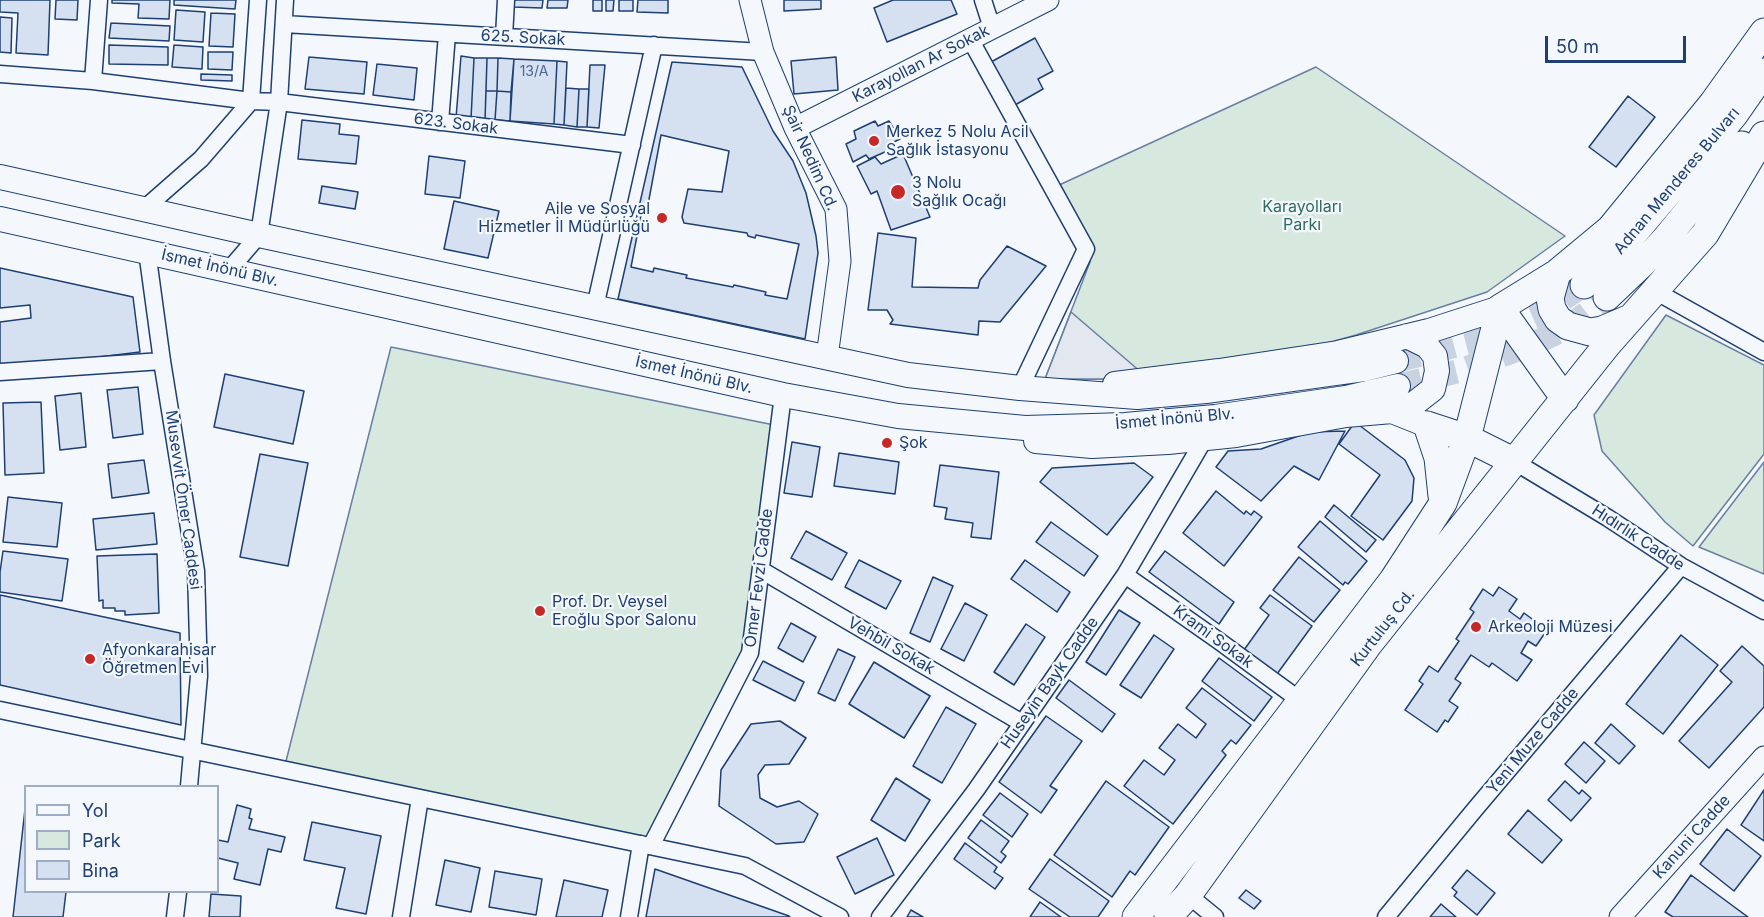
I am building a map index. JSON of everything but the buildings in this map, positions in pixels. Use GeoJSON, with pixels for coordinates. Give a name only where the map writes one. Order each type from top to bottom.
{"type":"FeatureCollection","features":[{"type":"Feature","properties":{"kind":"main road"},"geometry":{"type":"LineString","coordinates":[[1072,392],[1128,381],[1220,371],[1338,353],[1429,331],[1500,308],[1557,273],[1610,229],[1713,104],[1764,32]]}},
{"type":"Feature","properties":{"kind":"main road","name":"Adnan Menderes Bulvarı"},"geometry":{"type":"LineString","coordinates":[[1764,72],[1734,115],[1618,252],[1596,291],[1647,260],[1764,118]]}},
{"type":"Feature","properties":{"kind":"main road","name":"Kurtuluş Cd."},"geometry":{"type":"LineString","coordinates":[[1168,917],[1188,894],[1368,645],[1607,345],[1705,234],[1764,135]]}},
{"type":"Feature","properties":{"kind":"main road","name":"İsmet İnönü Blv."},"geometry":{"type":"LineString","coordinates":[[0,177],[908,375],[1020,388],[1137,397],[1206,391],[1364,369],[1396,361]]}},
{"type":"Feature","properties":{"kind":"main road","name":"İsmet İnönü Blv."},"geometry":{"type":"LineString","coordinates":[[0,219],[783,395],[898,416],[1025,428],[1125,425],[1237,414],[1346,398],[1398,386]]}},
{"type":"Feature","properties":{"kind":"main road"},"geometry":{"type":"LineString","coordinates":[[1557,273],[1550,298],[1552,309],[1558,319],[1568,326],[1590,332],[1602,330],[1632,318]]}},
{"type":"Feature","properties":{"kind":"main road"},"geometry":{"type":"LineString","coordinates":[[1500,308],[1565,399]]}},
{"type":"Feature","properties":{"kind":"main road","name":"Kurtuluş Cd."},"geometry":{"type":"LineString","coordinates":[[1136,917],[1393,580],[1443,503],[1467,438],[1500,308]]}},
{"type":"Feature","properties":{"kind":"main road"},"geometry":{"type":"LineString","coordinates":[[898,416],[987,437],[1092,446],[1168,442],[1236,435],[1346,415],[1392,411],[1415,403],[1433,389],[1437,372],[1435,356],[1427,346],[1407,336]]}},
{"type":"Feature","properties":{"kind":"main road"},"geometry":{"type":"LineString","coordinates":[[1392,411],[1467,438],[1515,462]]}},
{"type":"Feature","properties":{"kind":"main road"},"geometry":{"type":"LineString","coordinates":[[1427,424],[1438,458],[1443,503]]}},
{"type":"Feature","properties":{"kind":"street"},"geometry":{"type":"LineString","coordinates":[[93,81],[99,0]]}},
{"type":"Feature","properties":{"kind":"street"},"geometry":{"type":"LineString","coordinates":[[144,209],[201,159],[251,101],[258,0]]}},
{"type":"Feature","properties":{"kind":"street"},"geometry":{"type":"LineString","coordinates":[[229,270],[259,235],[279,102],[285,0]]}},
{"type":"Feature","properties":{"kind":"street"},"geometry":{"type":"LineString","coordinates":[[504,37],[506,0]]}},
{"type":"Feature","properties":{"kind":"street","name":"Şair Nedim Cd."},"geometry":{"type":"LineString","coordinates":[[750,0],[763,52],[795,128],[836,208],[840,261],[827,357]]}},
{"type":"Feature","properties":{"kind":"street"},"geometry":{"type":"LineString","coordinates":[[983,0],[992,28]]}},
{"type":"Feature","properties":{"kind":"street","name":"Karayollan Ar Sokak"},"geometry":{"type":"LineString","coordinates":[[795,128],[1048,0]]}},
{"type":"Feature","properties":{"kind":"street","name":"625. Sokak"},"geometry":{"type":"LineString","coordinates":[[284,24],[763,52]]}},
{"type":"Feature","properties":{"kind":"street"},"geometry":{"type":"LineString","coordinates":[[440,122],[447,34]]}},
{"type":"Feature","properties":{"kind":"street"},"geometry":{"type":"LineString","coordinates":[[970,39],[1086,249],[1020,388]]}},
{"type":"Feature","properties":{"kind":"street"},"geometry":{"type":"LineString","coordinates":[[595,307],[654,45]]}},
{"type":"Feature","properties":{"kind":"street","name":"623. Sokak"},"geometry":{"type":"LineString","coordinates":[[0,74],[93,81],[632,145]]}},
{"type":"Feature","properties":{"kind":"street","name":"Musevvit Ömer Caddesi"},"geometry":{"type":"LineString","coordinates":[[147,251],[162,361],[196,571],[199,676],[189,785]]}},
{"type":"Feature","properties":{"kind":"street"},"geometry":{"type":"LineString","coordinates":[[1655,291],[1764,352]]}},
{"type":"Feature","properties":{"kind":"street"},"geometry":{"type":"LineString","coordinates":[[0,372],[162,361]]}},
{"type":"Feature","properties":{"kind":"street","name":"Omer Fevzi Cadde"},"geometry":{"type":"LineString","coordinates":[[629,917],[646,845],[750,653],[783,395]]}},
{"type":"Feature","properties":{"kind":"street","name":"Huseyin Bayk Cadde"},"geometry":{"type":"LineString","coordinates":[[880,917],[976,790],[1125,574],[1205,438]]}},
{"type":"Feature","properties":{"kind":"street","name":"Hıdırlık Cadde"},"geometry":{"type":"LineString","coordinates":[[1515,462],[1608,518],[1681,566],[1764,611]]}},
{"type":"Feature","properties":{"kind":"street","name":"Yeni Muze Cadde"},"geometry":{"type":"LineString","coordinates":[[1386,917],[1681,566]]}},
{"type":"Feature","properties":{"kind":"street","name":"Vehbil Sokak"},"geometry":{"type":"LineString","coordinates":[[761,570],[1022,723]]}},
{"type":"Feature","properties":{"kind":"street","name":"Krami Sokak"},"geometry":{"type":"LineString","coordinates":[[1125,574],[1301,701]]}},
{"type":"Feature","properties":{"kind":"street"},"geometry":{"type":"LineString","coordinates":[[0,710],[745,866],[840,917]]}},
{"type":"Feature","properties":{"kind":"street","name":"Kanuni Cadde"},"geometry":{"type":"LineString","coordinates":[[1620,917],[1764,757]]}},
{"type":"Feature","properties":{"kind":"street"},"geometry":{"type":"LineString","coordinates":[[401,917],[420,798]]}},
{"type":"Feature","properties":{"kind":"street"},"geometry":{"type":"LineString","coordinates":[[175,917],[178,893]]}},
{"type":"Feature","properties":{"kind":"street"},"geometry":{"type":"LineString","coordinates":[[1188,894],[1215,917]]}},
{"type":"Feature","properties":{"kind":"green space","name":"Karayolları Parkı"},"geometry":{"type":"Polygon","coordinates":[[[1316,67],[1565,236],[1487,292],[1314,347],[1152,379],[1045,379],[1090,262],[1057,186],[1316,67]]]}},
{"type":"Feature","properties":{"kind":"green space"},"geometry":{"type":"Polygon","coordinates":[[[1666,315],[1764,365],[1764,454],[1693,546],[1665,522],[1602,451],[1594,415],[1666,315]]]}},
{"type":"Feature","properties":{"kind":"green space","name":"Prof. Dr. Veysel Eroğlu Spor Salonu"},"geometry":{"type":"Polygon","coordinates":[[[391,347],[779,426],[750,653],[651,846],[284,769],[391,347]]]}},
{"type":"Feature","properties":{"kind":"green space"},"geometry":{"type":"Polygon","coordinates":[[[1764,462],[1764,574],[1699,547],[1764,462]]]}},
{"type":"Feature","properties":{"kind":"shaded area"},"geometry":{"type":"Polygon","coordinates":[[[1071,312],[1149,379],[1045,379],[1071,312]]]}},
{"type":"Feature","properties":{"kind":"tunnel"},"geometry":{"type":"LineString","coordinates":[[1396,361],[1485,338],[1540,314],[1584,285]]}},
{"type":"Feature","properties":{"kind":"tunnel"},"geometry":{"type":"LineString","coordinates":[[1398,386],[1459,371],[1533,344],[1569,327],[1607,297]]}},
{"type":"Feature","properties":{"kind":"place","name":"Merkez 5 Nolu Acil Sağlık İstasyonu"},"geometry":{"type":"Point","coordinates":[874,141]}},
{"type":"Feature","properties":{"kind":"place","name":"3 Nolu Sağlık Ocağı"},"geometry":{"type":"Point","coordinates":[898,192]}},
{"type":"Feature","properties":{"kind":"place","name":"Aile ve Sosyal Hizmetler İl Müdürlüğü"},"geometry":{"type":"Point","coordinates":[662,218]}},
{"type":"Feature","properties":{"kind":"place","name":"Şok"},"geometry":{"type":"Point","coordinates":[887,443]}},
{"type":"Feature","properties":{"kind":"place","name":"Prof. Dr. Veysel Eroğlu Spor Salonu"},"geometry":{"type":"Point","coordinates":[540,611]}},
{"type":"Feature","properties":{"kind":"place","name":"Arkeoloji Müzesi"},"geometry":{"type":"Point","coordinates":[1476,627]}},
{"type":"Feature","properties":{"kind":"place","name":"Afyonkarahisar Öğretmen Evi"},"geometry":{"type":"Point","coordinates":[90,659]}}]}
